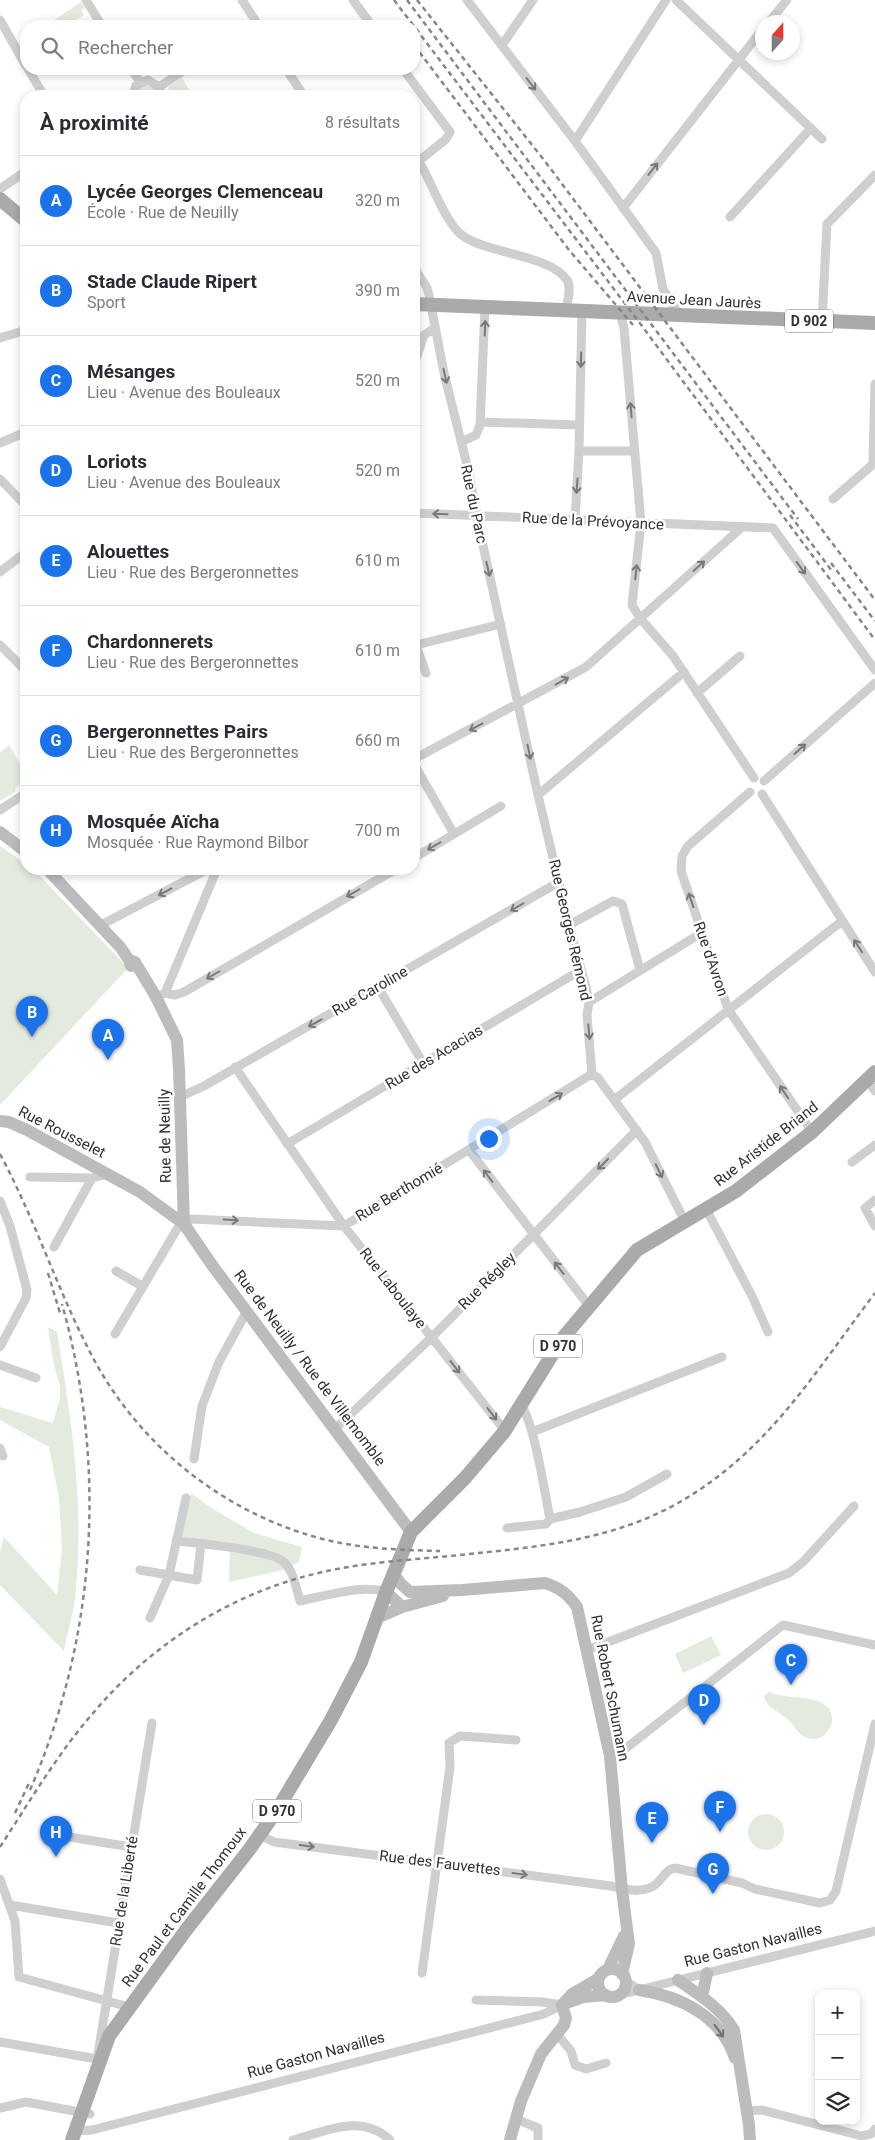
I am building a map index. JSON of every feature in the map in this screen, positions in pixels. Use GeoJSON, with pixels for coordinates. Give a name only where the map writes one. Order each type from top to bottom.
{"type":"FeatureCollection","features":[{"type":"Feature","properties":{"kind":"main road"},"geometry":{"type":"LineString","coordinates":[[0,199],[20,215]]}},
{"type":"Feature","properties":{"kind":"main road","name":"D 902"},"geometry":{"type":"LineString","coordinates":[[420,304],[486,307]]}},
{"type":"Feature","properties":{"kind":"main road","name":"Avenue Jean Jaurès"},"geometry":{"type":"LineString","coordinates":[[486,307],[875,323]]}},
{"type":"Feature","properties":{"kind":"main road","name":"Rue Aristide Briand"},"geometry":{"type":"LineString","coordinates":[[590,1306],[637,1250],[736,1192],[812,1132],[872,1081]]}},
{"type":"Feature","properties":{"kind":"main road","name":"D 970"},"geometry":{"type":"LineString","coordinates":[[411,1532],[465,1478],[504,1432],[562,1339],[590,1306]]}},
{"type":"Feature","properties":{"kind":"main road","name":"Rue Paul et Camille Thomoux"},"geometry":{"type":"LineString","coordinates":[[79,2135],[86,2109],[114,2038],[129,2007],[278,1810],[331,1720],[361,1662],[386,1592],[411,1532]]}},
{"type":"Feature","properties":{"kind":"street"},"geometry":{"type":"LineString","coordinates":[[86,0],[98,20]]}},
{"type":"Feature","properties":{"kind":"street"},"geometry":{"type":"LineString","coordinates":[[242,0],[253,20]]}},
{"type":"Feature","properties":{"kind":"street"},"geometry":{"type":"LineString","coordinates":[[353,0],[368,20]]}},
{"type":"Feature","properties":{"kind":"street"},"geometry":{"type":"LineString","coordinates":[[466,0],[575,141],[656,253],[663,289],[680,316]]}},
{"type":"Feature","properties":{"kind":"street"},"geometry":{"type":"LineString","coordinates":[[502,45],[533,0]]}},
{"type":"Feature","properties":{"kind":"street"},"geometry":{"type":"LineString","coordinates":[[575,141],[666,0]]}},
{"type":"Feature","properties":{"kind":"street"},"geometry":{"type":"LineString","coordinates":[[676,0],[822,139]]}},
{"type":"Feature","properties":{"kind":"street"},"geometry":{"type":"LineString","coordinates":[[775,15],[787,0]]}},
{"type":"Feature","properties":{"kind":"street"},"geometry":{"type":"LineString","coordinates":[[0,20],[20,55]]}},
{"type":"Feature","properties":{"kind":"street"},"geometry":{"type":"LineString","coordinates":[[623,208],[755,39]]}},
{"type":"Feature","properties":{"kind":"street"},"geometry":{"type":"LineString","coordinates":[[32,75],[40,90]]}},
{"type":"Feature","properties":{"kind":"street"},"geometry":{"type":"LineString","coordinates":[[135,75],[140,82]]}},
{"type":"Feature","properties":{"kind":"street"},"geometry":{"type":"LineString","coordinates":[[159,87],[177,75]]}},
{"type":"Feature","properties":{"kind":"street"},"geometry":{"type":"LineString","coordinates":[[290,75],[300,90]]}},
{"type":"Feature","properties":{"kind":"street"},"geometry":{"type":"LineString","coordinates":[[407,75],[419,90]]}},
{"type":"Feature","properties":{"kind":"street"},"geometry":{"type":"LineString","coordinates":[[134,90],[140,82],[152,81],[160,90]]}},
{"type":"Feature","properties":{"kind":"street"},"geometry":{"type":"LineString","coordinates":[[420,92],[450,132],[446,139],[420,160]]}},
{"type":"Feature","properties":{"kind":"street"},"geometry":{"type":"LineString","coordinates":[[730,216],[811,128]]}},
{"type":"Feature","properties":{"kind":"street"},"geometry":{"type":"LineString","coordinates":[[420,163],[452,225],[462,236],[479,245],[550,266],[567,280],[569,287],[566,310]]}},
{"type":"Feature","properties":{"kind":"street"},"geometry":{"type":"LineString","coordinates":[[0,189],[20,175]]}},
{"type":"Feature","properties":{"kind":"street"},"geometry":{"type":"LineString","coordinates":[[822,322],[827,224],[875,175]]}},
{"type":"Feature","properties":{"kind":"street","name":"Rue du Parc"},"geometry":{"type":"LineString","coordinates":[[420,277],[427,288],[429,305],[519,704]]}},
{"type":"Feature","properties":{"kind":"street"},"geometry":{"type":"LineString","coordinates":[[461,442],[476,435],[480,422],[486,307]]}},
{"type":"Feature","properties":{"kind":"street"},"geometry":{"type":"LineString","coordinates":[[575,520],[579,451],[582,311]]}},
{"type":"Feature","properties":{"kind":"street"},"geometry":{"type":"LineString","coordinates":[[620,313],[624,328],[641,523],[632,605],[640,618],[659,638],[684,672],[754,778],[759,778],[764,782],[766,787],[762,794]]}},
{"type":"Feature","properties":{"kind":"street"},"geometry":{"type":"LineString","coordinates":[[420,347],[424,335],[435,328]]}},
{"type":"Feature","properties":{"kind":"street"},"geometry":{"type":"LineString","coordinates":[[0,338],[20,332]]}},
{"type":"Feature","properties":{"kind":"street"},"geometry":{"type":"LineString","coordinates":[[833,499],[871,466],[874,461],[875,384]]}},
{"type":"Feature","properties":{"kind":"street"},"geometry":{"type":"LineString","coordinates":[[480,422],[579,425]]}},
{"type":"Feature","properties":{"kind":"street"},"geometry":{"type":"LineString","coordinates":[[0,443],[20,435]]}},
{"type":"Feature","properties":{"kind":"street"},"geometry":{"type":"LineString","coordinates":[[579,451],[634,451]]}},
{"type":"Feature","properties":{"kind":"street"},"geometry":{"type":"LineString","coordinates":[[0,479],[20,500]]}},
{"type":"Feature","properties":{"kind":"street","name":"Rue de la Prévoyance"},"geometry":{"type":"LineString","coordinates":[[420,513],[773,528],[875,670]]}},
{"type":"Feature","properties":{"kind":"street"},"geometry":{"type":"LineString","coordinates":[[420,756],[586,668],[741,528]]}},
{"type":"Feature","properties":{"kind":"street"},"geometry":{"type":"LineString","coordinates":[[0,572],[20,557]]}},
{"type":"Feature","properties":{"kind":"street"},"geometry":{"type":"LineString","coordinates":[[420,641],[501,624]]}},
{"type":"Feature","properties":{"kind":"street"},"geometry":{"type":"LineString","coordinates":[[0,645],[20,665]]}},
{"type":"Feature","properties":{"kind":"street"},"geometry":{"type":"LineString","coordinates":[[420,656],[426,673]]}},
{"type":"Feature","properties":{"kind":"street"},"geometry":{"type":"LineString","coordinates":[[697,693],[740,656]]}},
{"type":"Feature","properties":{"kind":"street"},"geometry":{"type":"LineString","coordinates":[[538,795],[684,672]]}},
{"type":"Feature","properties":{"kind":"street"},"geometry":{"type":"LineString","coordinates":[[764,782],[875,683]]}},
{"type":"Feature","properties":{"kind":"street","name":"Rue Georges Rémond"},"geometry":{"type":"LineString","coordinates":[[519,704],[538,795],[589,1002],[587,1015],[592,1074]]}},
{"type":"Feature","properties":{"kind":"street"},"geometry":{"type":"LineString","coordinates":[[420,774],[454,834]]}},
{"type":"Feature","properties":{"kind":"street"},"geometry":{"type":"LineString","coordinates":[[754,778],[748,784],[750,792],[757,795],[762,794]]}},
{"type":"Feature","properties":{"kind":"street","name":"Rue d'Avron"},"geometry":{"type":"LineString","coordinates":[[750,792],[688,846],[682,856],[681,870],[728,1009],[812,1132]]}},
{"type":"Feature","properties":{"kind":"street"},"geometry":{"type":"LineString","coordinates":[[762,794],[875,972]]}},
{"type":"Feature","properties":{"kind":"street"},"geometry":{"type":"LineString","coordinates":[[0,810],[20,798]]}},
{"type":"Feature","properties":{"kind":"street"},"geometry":{"type":"LineString","coordinates":[[420,854],[501,806]]}},
{"type":"Feature","properties":{"kind":"street"},"geometry":{"type":"LineString","coordinates":[[0,832],[20,847]]}},
{"type":"Feature","properties":{"kind":"street","name":"Rue de Neuilly"},"geometry":{"type":"LineString","coordinates":[[53,875],[101,926],[158,997],[177,1040],[184,1224]]}},
{"type":"Feature","properties":{"kind":"street"},"geometry":{"type":"LineString","coordinates":[[101,926],[197,875]]}},
{"type":"Feature","properties":{"kind":"street"},"geometry":{"type":"LineString","coordinates":[[158,997],[214,875]]}},
{"type":"Feature","properties":{"kind":"street"},"geometry":{"type":"LineString","coordinates":[[158,997],[184,992],[386,875]]}},
{"type":"Feature","properties":{"kind":"street","name":"Rue Caroline"},"geometry":{"type":"LineString","coordinates":[[180,1097],[378,988],[559,882]]}},
{"type":"Feature","properties":{"kind":"street"},"geometry":{"type":"LineString","coordinates":[[569,925],[613,901],[622,904],[640,970]]}},
{"type":"Feature","properties":{"kind":"street"},"geometry":{"type":"LineString","coordinates":[[614,1100],[842,921]]}},
{"type":"Feature","properties":{"kind":"street"},"geometry":{"type":"LineString","coordinates":[[589,1002],[702,932]]}},
{"type":"Feature","properties":{"kind":"street","name":"Rue des Acacias"},"geometry":{"type":"LineString","coordinates":[[287,1144],[581,970]]}},
{"type":"Feature","properties":{"kind":"street"},"geometry":{"type":"LineString","coordinates":[[378,988],[423,1063]]}},
{"type":"Feature","properties":{"kind":"street","name":"Rue Laboulaye"},"geometry":{"type":"LineString","coordinates":[[235,1068],[344,1226],[502,1426],[504,1432]]}},
{"type":"Feature","properties":{"kind":"street"},"geometry":{"type":"LineString","coordinates":[[592,1074],[598,1078],[637,1130],[685,1222]]}},
{"type":"Feature","properties":{"kind":"street","name":"Rue Berthomié"},"geometry":{"type":"LineString","coordinates":[[184,1224],[191,1219],[344,1226],[592,1074]]}},
{"type":"Feature","properties":{"kind":"street","name":"Rue Rousselet"},"geometry":{"type":"LineString","coordinates":[[0,1120],[27,1130],[140,1192],[184,1224]]}},
{"type":"Feature","properties":{"kind":"street","name":"Rue Régley"},"geometry":{"type":"LineString","coordinates":[[335,1429],[432,1337],[637,1130]]}},
{"type":"Feature","properties":{"kind":"street"},"geometry":{"type":"LineString","coordinates":[[852,1162],[875,1145]]}},
{"type":"Feature","properties":{"kind":"street"},"geometry":{"type":"LineString","coordinates":[[468,1150],[590,1306]]}},
{"type":"Feature","properties":{"kind":"street","name":"Rue Rousselet"},"geometry":{"type":"LineString","coordinates":[[30,1177],[92,1178],[108,1174]]}},
{"type":"Feature","properties":{"kind":"street"},"geometry":{"type":"LineString","coordinates":[[54,1247],[92,1178]]}},
{"type":"Feature","properties":{"kind":"street"},"geometry":{"type":"LineString","coordinates":[[875,1200],[865,1208],[875,1226]]}},
{"type":"Feature","properties":{"kind":"street"},"geometry":{"type":"LineString","coordinates":[[0,1201],[10,1226],[27,1290],[26,1298],[0,1347]]}},
{"type":"Feature","properties":{"kind":"street"},"geometry":{"type":"LineString","coordinates":[[706,1210],[752,1296],[768,1332]]}},
{"type":"Feature","properties":{"kind":"street"},"geometry":{"type":"LineString","coordinates":[[115,1334],[142,1286],[178,1229],[184,1224]]}},
{"type":"Feature","properties":{"kind":"street","name":"Rue de Neuilly / Rue de Villemomble"},"geometry":{"type":"LineString","coordinates":[[184,1224],[411,1532]]}},
{"type":"Feature","properties":{"kind":"street"},"geometry":{"type":"LineString","coordinates":[[116,1271],[142,1286]]}},
{"type":"Feature","properties":{"kind":"street"},"geometry":{"type":"LineString","coordinates":[[194,1459],[202,1406],[220,1362],[247,1311]]}},
{"type":"Feature","properties":{"kind":"street"},"geometry":{"type":"LineString","coordinates":[[532,1432],[722,1357]]}},
{"type":"Feature","properties":{"kind":"street"},"geometry":{"type":"LineString","coordinates":[[0,1365],[36,1378]]}},
{"type":"Feature","properties":{"kind":"street"},"geometry":{"type":"LineString","coordinates":[[521,1405],[525,1410],[532,1432],[550,1519]]}},
{"type":"Feature","properties":{"kind":"street"},"geometry":{"type":"LineString","coordinates":[[507,1528],[546,1524],[550,1519],[580,1512],[626,1497],[667,1474]]}},
{"type":"Feature","properties":{"kind":"street"},"geometry":{"type":"LineString","coordinates":[[150,1618],[169,1575],[186,1498]]}},
{"type":"Feature","properties":{"kind":"street"},"geometry":{"type":"LineString","coordinates":[[587,1650],[789,1573],[803,1562],[854,1506]]}},
{"type":"Feature","properties":{"kind":"street"},"geometry":{"type":"LineString","coordinates":[[176,1541],[267,1554],[282,1560],[291,1571],[300,1601],[348,1592],[379,1590],[386,1592],[402,1607]]}},
{"type":"Feature","properties":{"kind":"street"},"geometry":{"type":"LineString","coordinates":[[140,1570],[197,1580],[201,1544]]}},
{"type":"Feature","properties":{"kind":"street"},"geometry":{"type":"LineString","coordinates":[[394,1575],[410,1592]]}},
{"type":"Feature","properties":{"kind":"street","name":"Rue Robert Schumann"},"geometry":{"type":"LineString","coordinates":[[386,1592],[462,1590],[545,1583],[557,1587],[569,1595],[577,1607],[610,1756],[622,1890],[629,1944],[624,1978]]}},
{"type":"Feature","properties":{"kind":"street","name":"Rue Robert Schumann"},"geometry":{"type":"LineString","coordinates":[[377,1618],[402,1607],[462,1590]]}},
{"type":"Feature","properties":{"kind":"street"},"geometry":{"type":"LineString","coordinates":[[610,1756],[625,1749],[783,1625],[875,1645]]}},
{"type":"Feature","properties":{"kind":"street","name":"Rue de la Liberté"},"geometry":{"type":"LineString","coordinates":[[86,2109],[97,2059],[152,1723]]}},
{"type":"Feature","properties":{"kind":"street"},"geometry":{"type":"LineString","coordinates":[[622,1890],[656,1885],[668,1870],[675,1868],[742,1883],[755,1889],[820,1903],[830,1900],[836,1892],[871,1753],[875,1724]]}},
{"type":"Feature","properties":{"kind":"street"},"geometry":{"type":"LineString","coordinates":[[422,1973],[450,1767],[449,1743],[460,1736],[516,1740]]}},
{"type":"Feature","properties":{"kind":"street"},"geometry":{"type":"LineString","coordinates":[[45,1832],[131,1847]]}},
{"type":"Feature","properties":{"kind":"street","name":"Rue des Fauvettes"},"geometry":{"type":"LineString","coordinates":[[260,1835],[274,1842],[613,1886],[622,1890]]}},
{"type":"Feature","properties":{"kind":"street"},"geometry":{"type":"LineString","coordinates":[[0,1879],[15,1921],[19,1977],[129,2007]]}},
{"type":"Feature","properties":{"kind":"street"},"geometry":{"type":"LineString","coordinates":[[10,1905],[118,1923]]}},
{"type":"Feature","properties":{"kind":"street"},"geometry":{"type":"LineString","coordinates":[[624,1978],[625,1987],[619,1995],[606,1995],[599,1988],[598,1979],[608,1969],[626,1929]]}},
{"type":"Feature","properties":{"kind":"street","name":"Rue Gaston Navailles"},"geometry":{"type":"LineString","coordinates":[[619,1995],[875,1931]]}},
{"type":"Feature","properties":{"kind":"street"},"geometry":{"type":"LineString","coordinates":[[608,1969],[618,1970],[638,1990],[660,1993],[682,2000],[697,2010],[714,2024],[733,2051],[743,2080]]}},
{"type":"Feature","properties":{"kind":"street"},"geometry":{"type":"LineString","coordinates":[[702,1997],[707,1973]]}},
{"type":"Feature","properties":{"kind":"street","name":"Rue Gaston Navailles"},"geometry":{"type":"LineString","coordinates":[[562,2005],[572,1994],[598,1979]]}},
{"type":"Feature","properties":{"kind":"street"},"geometry":{"type":"LineString","coordinates":[[678,1980],[702,1997],[727,2019],[734,2030],[743,2080],[746,2111],[754,2140]]}},
{"type":"Feature","properties":{"kind":"street"},"geometry":{"type":"LineString","coordinates":[[678,1980],[682,2000]]}},
{"type":"Feature","properties":{"kind":"street","name":"Rue Gaston Navailles"},"geometry":{"type":"LineString","coordinates":[[79,2135],[92,2130],[544,2014],[583,1997],[606,1995]]}},
{"type":"Feature","properties":{"kind":"street"},"geometry":{"type":"LineString","coordinates":[[476,2000],[542,2002],[562,2005],[566,2018],[564,2025],[542,2054],[521,2101],[510,2140]]}},
{"type":"Feature","properties":{"kind":"street"},"geometry":{"type":"LineString","coordinates":[[557,2034],[571,2051],[575,2065],[586,2069],[606,2063]]}},
{"type":"Feature","properties":{"kind":"street"},"geometry":{"type":"LineString","coordinates":[[0,2042],[97,2059]]}},
{"type":"Feature","properties":{"kind":"street"},"geometry":{"type":"LineString","coordinates":[[0,2108],[26,2102],[86,2109]]}},
{"type":"Feature","properties":{"kind":"street"},"geometry":{"type":"LineString","coordinates":[[746,2111],[762,2110],[862,2136],[871,2134],[875,2129]]}},
{"type":"Feature","properties":{"kind":"street"},"geometry":{"type":"LineString","coordinates":[[516,2119],[538,2128],[538,2140]]}},
{"type":"Feature","properties":{"kind":"street"},"geometry":{"type":"LineString","coordinates":[[293,2140],[344,2126],[361,2125],[373,2128],[390,2140]]}},
{"type":"Feature","properties":{"kind":"street"},"geometry":{"type":"LineString","coordinates":[[749,2125],[750,2140]]}},
{"type":"Feature","properties":{"kind":"shaded area"},"geometry":{"type":"Polygon","coordinates":[[[81,2],[85,8],[81,10],[84,15],[75,20],[54,20],[81,2]]]}},
{"type":"Feature","properties":{"kind":"shaded area"},"geometry":{"type":"Polygon","coordinates":[[[182,78],[190,90],[168,90],[169,86],[182,78]]]}},
{"type":"Feature","properties":{"kind":"shaded area"},"geometry":{"type":"Polygon","coordinates":[[[146,85],[155,90],[140,90],[146,85]]]}},
{"type":"Feature","properties":{"kind":"shaded area"},"geometry":{"type":"Polygon","coordinates":[[[9,745],[20,764],[20,785],[15,788],[16,791],[0,801],[0,752],[9,745]]]}},
{"type":"Feature","properties":{"kind":"shaded area"},"geometry":{"type":"Polygon","coordinates":[[[0,846],[20,860],[20,875],[39,875],[128,968],[0,1105],[0,846]]]}},
{"type":"Feature","properties":{"kind":"shaded area"},"geometry":{"type":"Polygon","coordinates":[[[48,1327],[57,1332],[68,1399],[78,1497],[78,1564],[75,1598],[64,1651],[0,1585],[0,1552],[4,1537],[57,1595],[62,1549],[59,1499],[49,1447],[0,1420],[0,1407],[53,1423],[60,1398],[60,1386],[54,1366],[48,1327]]]}},
{"type":"Feature","properties":{"kind":"shaded area"},"geometry":{"type":"Polygon","coordinates":[[[191,1493],[210,1507],[254,1533],[302,1547],[299,1562],[283,1570],[229,1582],[230,1546],[180,1540],[191,1493]]]}},
{"type":"Feature","properties":{"kind":"shaded area"},"geometry":{"type":"Polygon","coordinates":[[[711,1636],[721,1655],[683,1673],[675,1654],[711,1636]]]}},
{"type":"Feature","properties":{"kind":"shaded area"},"geometry":{"type":"Polygon","coordinates":[[[769,1692],[821,1702],[830,1710],[832,1723],[830,1729],[820,1738],[814,1739],[803,1736],[788,1719],[767,1703],[764,1696],[769,1692]]]}},
{"type":"Feature","properties":{"kind":"shaded area"},"geometry":{"type":"Polygon","coordinates":[[[766,1814],[779,1819],[784,1832],[779,1845],[766,1850],[753,1845],[748,1832],[753,1819],[766,1814]]]}},
{"type":"Feature","properties":{"kind":"railway"},"geometry":{"type":"LineString","coordinates":[[394,0],[409,20]]}},
{"type":"Feature","properties":{"kind":"railway"},"geometry":{"type":"LineString","coordinates":[[407,0],[798,519]]}},
{"type":"Feature","properties":{"kind":"railway"},"geometry":{"type":"LineString","coordinates":[[417,0],[544,160],[875,600]]}},
{"type":"Feature","properties":{"kind":"railway"},"geometry":{"type":"LineString","coordinates":[[420,34],[639,322],[875,640]]}},
{"type":"Feature","properties":{"kind":"railway"},"geometry":{"type":"LineString","coordinates":[[420,53],[569,250],[633,325]]}},
{"type":"Feature","properties":{"kind":"railway"},"geometry":{"type":"LineString","coordinates":[[790,515],[832,571]]}},
{"type":"Feature","properties":{"kind":"railway"},"geometry":{"type":"LineString","coordinates":[[831,563],[875,621]]}},
{"type":"Feature","properties":{"kind":"railway"},"geometry":{"type":"LineString","coordinates":[[0,1154],[91,1354],[111,1388],[134,1419],[161,1448],[190,1473],[222,1496],[257,1515],[293,1530],[331,1541],[358,1546],[398,1550],[440,1551]]}},
{"type":"Feature","properties":{"kind":"railway"},"geometry":{"type":"LineString","coordinates":[[48,1273],[60,1313]]}},
{"type":"Feature","properties":{"kind":"railway"},"geometry":{"type":"LineString","coordinates":[[0,1847],[56,1761],[94,1712],[140,1665],[166,1644],[193,1626],[251,1595],[282,1583],[314,1574],[368,1564],[544,1545],[599,1534],[652,1516],[678,1503],[710,1483],[764,1435],[810,1381],[875,1293]]}},
{"type":"Feature","properties":{"kind":"railway"},"geometry":{"type":"LineString","coordinates":[[30,1790],[52,1732],[70,1672],[81,1611],[88,1550],[89,1488],[85,1426],[76,1365],[62,1304]]}},
{"type":"Feature","properties":{"kind":"railway"},"geometry":{"type":"LineString","coordinates":[[15,1813],[30,1781]]}},
{"type":"Feature","properties":{"kind":"place","name":"Stade Claude Ripert"},"geometry":{"type":"Point","coordinates":[32,1037]}},
{"type":"Feature","properties":{"kind":"place","name":"Lycée Georges Clemenceau"},"geometry":{"type":"Point","coordinates":[108,1060]}},
{"type":"Feature","properties":{"kind":"place","name":"Mésanges"},"geometry":{"type":"Point","coordinates":[791,1685]}},
{"type":"Feature","properties":{"kind":"place","name":"Loriots"},"geometry":{"type":"Point","coordinates":[704,1725]}},
{"type":"Feature","properties":{"kind":"place","name":"Chardonnerets"},"geometry":{"type":"Point","coordinates":[720,1832]}},
{"type":"Feature","properties":{"kind":"place","name":"Alouettes"},"geometry":{"type":"Point","coordinates":[652,1843]}},
{"type":"Feature","properties":{"kind":"place","name":"Mosquée Aïcha"},"geometry":{"type":"Point","coordinates":[56,1857]}},
{"type":"Feature","properties":{"kind":"place","name":"Bergeronnettes Pairs"},"geometry":{"type":"Point","coordinates":[713,1894]}}]}
